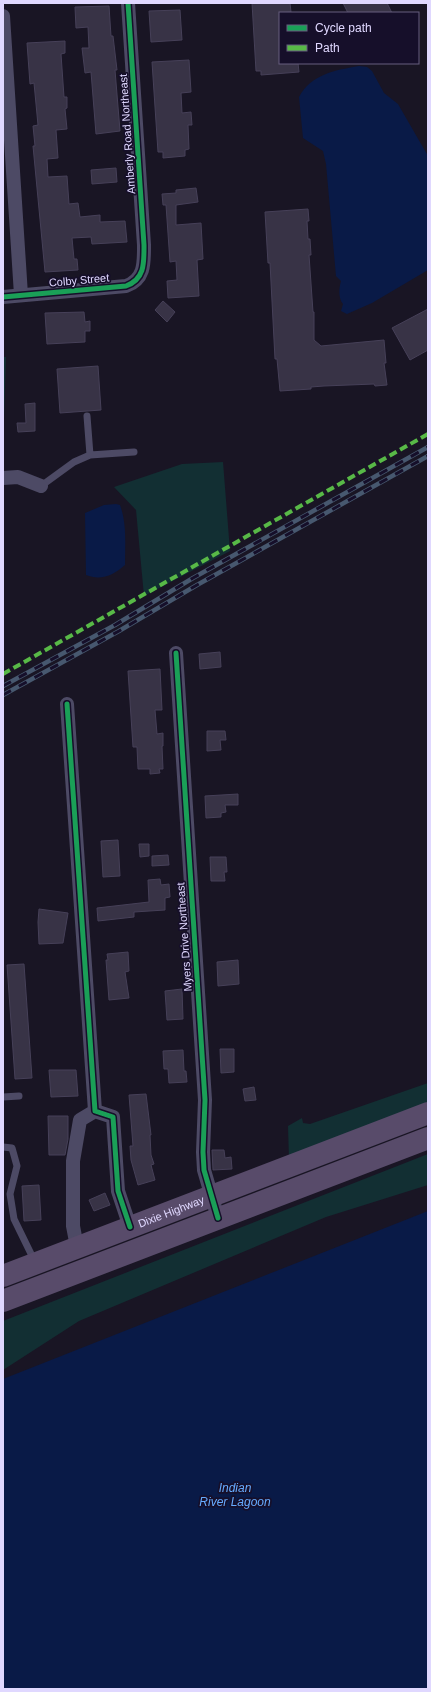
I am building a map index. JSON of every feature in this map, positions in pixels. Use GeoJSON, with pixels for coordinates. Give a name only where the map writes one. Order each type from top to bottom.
{"type":"FeatureCollection","features":[{"type":"Feature","properties":{"kind":"main road","name":"Dixie Highway"},"geometry":{"type":"LineString","coordinates":[[3,1276],[428,1113]]}},
{"type":"Feature","properties":{"kind":"main road","name":"Dixie Highway"},"geometry":{"type":"LineString","coordinates":[[3,1301],[428,1138]]}},
{"type":"Feature","properties":{"kind":"street","name":"Amberly Road Northeast"},"geometry":{"type":"LineString","coordinates":[[128,3],[144,263]]}},
{"type":"Feature","properties":{"kind":"street"},"geometry":{"type":"LineString","coordinates":[[3,16],[21,295]]}},
{"type":"Feature","properties":{"kind":"street","name":"Colby Street"},"geometry":{"type":"LineString","coordinates":[[3,297],[126,286],[136,280],[143,270],[144,263]]}},
{"type":"Feature","properties":{"kind":"street"},"geometry":{"type":"LineString","coordinates":[[3,478],[18,477],[40,486]]}},
{"type":"Feature","properties":{"kind":"street","name":"Myers Drive Northeast"},"geometry":{"type":"LineString","coordinates":[[176,653],[204,1100],[204,1170],[218,1218]]}},
{"type":"Feature","properties":{"kind":"street"},"geometry":{"type":"LineString","coordinates":[[67,704],[95,1111]]}},
{"type":"Feature","properties":{"kind":"street"},"geometry":{"type":"LineString","coordinates":[[77,1247],[73,1226],[73,1161],[80,1120],[95,1111],[113,1117],[118,1191],[130,1227]]}},
{"type":"Feature","properties":{"kind":"lane"},"geometry":{"type":"LineString","coordinates":[[87,416],[90,455]]}},
{"type":"Feature","properties":{"kind":"lane"},"geometry":{"type":"LineString","coordinates":[[40,486],[74,462],[90,455],[134,452]]}},
{"type":"Feature","properties":{"kind":"lane"},"geometry":{"type":"LineString","coordinates":[[3,1097],[19,1096]]}},
{"type":"Feature","properties":{"kind":"lane"},"geometry":{"type":"LineString","coordinates":[[3,1147],[12,1148],[17,1166],[10,1194],[14,1218],[36,1264]]}},
{"type":"Feature","properties":{"kind":"green space"},"geometry":{"type":"Polygon","coordinates":[[[3,357],[6,357],[3,450],[3,357]]]}},
{"type":"Feature","properties":{"kind":"green space"},"geometry":{"type":"Polygon","coordinates":[[[223,462],[230,551],[144,596],[136,510],[114,487],[182,464],[223,462]]]}},
{"type":"Feature","properties":{"kind":"green space"},"geometry":{"type":"Polygon","coordinates":[[[428,1083],[428,1106],[289,1159],[288,1126],[302,1118],[303,1123],[310,1124],[428,1083]]]}},
{"type":"Feature","properties":{"kind":"green space"},"geometry":{"type":"Polygon","coordinates":[[[428,1154],[428,1185],[326,1217],[79,1321],[3,1370],[3,1321],[428,1154]]]}},
{"type":"Feature","properties":{"kind":"water"},"geometry":{"type":"Polygon","coordinates":[[[359,66],[367,67],[372,71],[384,93],[398,104],[428,156],[428,270],[372,303],[347,314],[341,311],[343,304],[339,293],[341,281],[336,276],[326,164],[323,151],[303,138],[299,97],[304,89],[317,78],[342,69],[359,66]]]}},
{"type":"Feature","properties":{"kind":"water"},"geometry":{"type":"Polygon","coordinates":[[[104,505],[120,505],[124,520],[125,565],[116,572],[107,576],[92,577],[86,575],[85,513],[104,505]]]}},
{"type":"Feature","properties":{"kind":"water","name":"Indian River Lagoon"},"geometry":{"type":"Polygon","coordinates":[[[428,1211],[428,1689],[3,1689],[3,1379],[428,1211]]]}},
{"type":"Feature","properties":{"kind":"building"},"geometry":{"type":"Polygon","coordinates":[[[252,3],[290,3],[291,12],[279,12],[279,64],[298,64],[299,72],[261,75],[261,71],[256,71],[252,3]]]}},
{"type":"Feature","properties":{"kind":"building"},"geometry":{"type":"Polygon","coordinates":[[[343,3],[387,3],[392,12],[348,12],[343,3]]]}},
{"type":"Feature","properties":{"kind":"building"},"geometry":{"type":"Polygon","coordinates":[[[109,6],[111,36],[113,36],[117,70],[115,70],[120,131],[96,134],[91,72],[85,73],[82,48],[89,48],[88,27],[76,28],[75,7],[109,6]]]}},
{"type":"Feature","properties":{"kind":"building"},"geometry":{"type":"Polygon","coordinates":[[[180,10],[182,40],[151,42],[149,11],[180,10]]]}},
{"type":"Feature","properties":{"kind":"building"},"geometry":{"type":"Polygon","coordinates":[[[65,41],[65,53],[61,54],[64,97],[67,97],[67,108],[65,109],[67,129],[56,130],[58,158],[47,159],[48,177],[67,176],[69,204],[78,203],[80,217],[100,215],[100,222],[125,221],[127,242],[92,244],[91,237],[72,238],[74,259],[77,259],[78,270],[45,272],[33,146],[35,146],[33,126],[38,125],[34,83],[30,84],[27,43],[65,41]]]}},
{"type":"Feature","properties":{"kind":"building"},"geometry":{"type":"Polygon","coordinates":[[[189,60],[191,92],[181,93],[182,113],[191,112],[192,125],[188,125],[189,149],[185,150],[185,156],[163,158],[163,152],[158,152],[152,62],[189,60]]]}},
{"type":"Feature","properties":{"kind":"building"},"geometry":{"type":"Polygon","coordinates":[[[116,168],[117,182],[92,184],[91,170],[116,168]]]}},
{"type":"Feature","properties":{"kind":"building"},"geometry":{"type":"Polygon","coordinates":[[[196,188],[198,202],[176,205],[176,225],[201,223],[203,259],[197,260],[199,296],[168,298],[167,281],[177,280],[176,261],[170,262],[166,205],[163,205],[162,194],[176,193],[176,190],[196,188]]]}},
{"type":"Feature","properties":{"kind":"building"},"geometry":{"type":"Polygon","coordinates":[[[308,209],[309,221],[307,221],[311,255],[309,255],[314,312],[314,340],[321,346],[384,340],[386,363],[384,363],[387,385],[375,386],[374,384],[324,386],[311,387],[311,389],[280,391],[277,359],[275,359],[270,263],[268,263],[265,212],[308,209]]]}},
{"type":"Feature","properties":{"kind":"building"},"geometry":{"type":"Polygon","coordinates":[[[163,301],[175,312],[167,322],[155,310],[163,301]]]}},
{"type":"Feature","properties":{"kind":"building"},"geometry":{"type":"Polygon","coordinates":[[[428,309],[428,350],[410,360],[392,328],[428,309]]]}},
{"type":"Feature","properties":{"kind":"building"},"geometry":{"type":"Polygon","coordinates":[[[84,312],[85,322],[90,321],[90,331],[85,331],[85,342],[47,344],[45,313],[84,312]]]}},
{"type":"Feature","properties":{"kind":"building"},"geometry":{"type":"Polygon","coordinates":[[[98,366],[101,410],[60,413],[57,369],[98,366]]]}},
{"type":"Feature","properties":{"kind":"building"},"geometry":{"type":"Polygon","coordinates":[[[35,403],[35,431],[18,432],[17,423],[26,423],[25,404],[35,403]]]}},
{"type":"Feature","properties":{"kind":"building"},"geometry":{"type":"Polygon","coordinates":[[[220,652],[221,667],[200,669],[199,654],[220,652]]]}},
{"type":"Feature","properties":{"kind":"building"},"geometry":{"type":"Polygon","coordinates":[[[160,669],[162,710],[155,710],[157,734],[163,733],[163,769],[159,769],[160,773],[150,774],[150,769],[138,769],[137,747],[133,747],[128,671],[160,669]]]}},
{"type":"Feature","properties":{"kind":"building"},"geometry":{"type":"Polygon","coordinates":[[[207,731],[225,731],[226,740],[220,740],[221,750],[207,751],[207,731]]]}},
{"type":"Feature","properties":{"kind":"building"},"geometry":{"type":"Polygon","coordinates":[[[238,794],[238,805],[225,805],[226,812],[221,813],[221,817],[206,818],[205,796],[238,794]]]}},
{"type":"Feature","properties":{"kind":"building"},"geometry":{"type":"Polygon","coordinates":[[[118,840],[120,876],[103,877],[101,841],[118,840]]]}},
{"type":"Feature","properties":{"kind":"building"},"geometry":{"type":"Polygon","coordinates":[[[139,844],[149,844],[149,856],[140,857],[139,844]]]}},
{"type":"Feature","properties":{"kind":"building"},"geometry":{"type":"Polygon","coordinates":[[[168,855],[169,865],[152,866],[152,856],[168,855]]]}},
{"type":"Feature","properties":{"kind":"building"},"geometry":{"type":"Polygon","coordinates":[[[210,857],[226,857],[227,872],[224,872],[225,881],[211,881],[210,857]]]}},
{"type":"Feature","properties":{"kind":"building"},"geometry":{"type":"Polygon","coordinates":[[[160,879],[161,885],[169,884],[170,897],[165,898],[165,910],[134,912],[134,917],[98,921],[97,908],[149,902],[148,880],[160,879]]]}},
{"type":"Feature","properties":{"kind":"building"},"geometry":{"type":"Polygon","coordinates":[[[39,909],[68,913],[63,943],[39,944],[39,909]]]}},
{"type":"Feature","properties":{"kind":"building"},"geometry":{"type":"Polygon","coordinates":[[[128,952],[129,971],[125,972],[129,998],[109,1000],[106,960],[108,960],[107,954],[128,952]]]}},
{"type":"Feature","properties":{"kind":"building"},"geometry":{"type":"Polygon","coordinates":[[[238,960],[239,984],[218,986],[217,962],[238,960]]]}},
{"type":"Feature","properties":{"kind":"building"},"geometry":{"type":"Polygon","coordinates":[[[24,964],[32,1078],[15,1079],[7,965],[24,964]]]}},
{"type":"Feature","properties":{"kind":"building"},"geometry":{"type":"Polygon","coordinates":[[[182,989],[183,1019],[167,1020],[165,991],[182,989]]]}},
{"type":"Feature","properties":{"kind":"building"},"geometry":{"type":"Polygon","coordinates":[[[220,1049],[234,1049],[234,1072],[221,1073],[220,1049]]]}},
{"type":"Feature","properties":{"kind":"building"},"geometry":{"type":"Polygon","coordinates":[[[183,1050],[184,1071],[186,1071],[187,1082],[169,1083],[168,1069],[164,1069],[163,1051],[183,1050]]]}},
{"type":"Feature","properties":{"kind":"building"},"geometry":{"type":"Polygon","coordinates":[[[49,1070],[76,1070],[78,1096],[51,1097],[49,1070]]]}},
{"type":"Feature","properties":{"kind":"building"},"geometry":{"type":"Polygon","coordinates":[[[254,1087],[256,1100],[245,1101],[243,1089],[254,1087]]]}},
{"type":"Feature","properties":{"kind":"building"},"geometry":{"type":"Polygon","coordinates":[[[146,1094],[151,1135],[151,1155],[154,1164],[151,1165],[155,1180],[138,1185],[131,1160],[130,1146],[133,1146],[129,1095],[146,1094]]]}},
{"type":"Feature","properties":{"kind":"building"},"geometry":{"type":"Polygon","coordinates":[[[48,1116],[68,1116],[68,1139],[65,1155],[49,1155],[48,1116]]]}},
{"type":"Feature","properties":{"kind":"building"},"geometry":{"type":"Polygon","coordinates":[[[212,1150],[224,1150],[225,1158],[231,1157],[232,1169],[213,1170],[212,1150]]]}},
{"type":"Feature","properties":{"kind":"building"},"geometry":{"type":"Polygon","coordinates":[[[39,1185],[41,1220],[24,1221],[22,1186],[39,1185]]]}},
{"type":"Feature","properties":{"kind":"building"},"geometry":{"type":"Polygon","coordinates":[[[105,1193],[110,1205],[94,1211],[89,1200],[105,1193]]]}},
{"type":"Feature","properties":{"kind":"railway"},"geometry":{"type":"LineString","coordinates":[[3,686],[115,625],[193,578],[428,447]]}},
{"type":"Feature","properties":{"kind":"railway"},"geometry":{"type":"LineString","coordinates":[[3,695],[428,456]]}},
{"type":"Feature","properties":{"kind":"marked path"},"geometry":{"type":"LineString","coordinates":[[3,674],[428,434]]}},
{"type":"Feature","properties":{"kind":"cycle path"},"geometry":{"type":"LineString","coordinates":[[3,297],[126,286],[132,283],[140,275],[144,258],[144,245],[128,3]]}},
{"type":"Feature","properties":{"kind":"cycle path"},"geometry":{"type":"LineString","coordinates":[[176,653],[205,1100],[203,1152],[204,1170],[218,1218]]}},
{"type":"Feature","properties":{"kind":"cycle path"},"geometry":{"type":"LineString","coordinates":[[67,704],[95,1111],[113,1117],[118,1191],[130,1227]]}}]}
